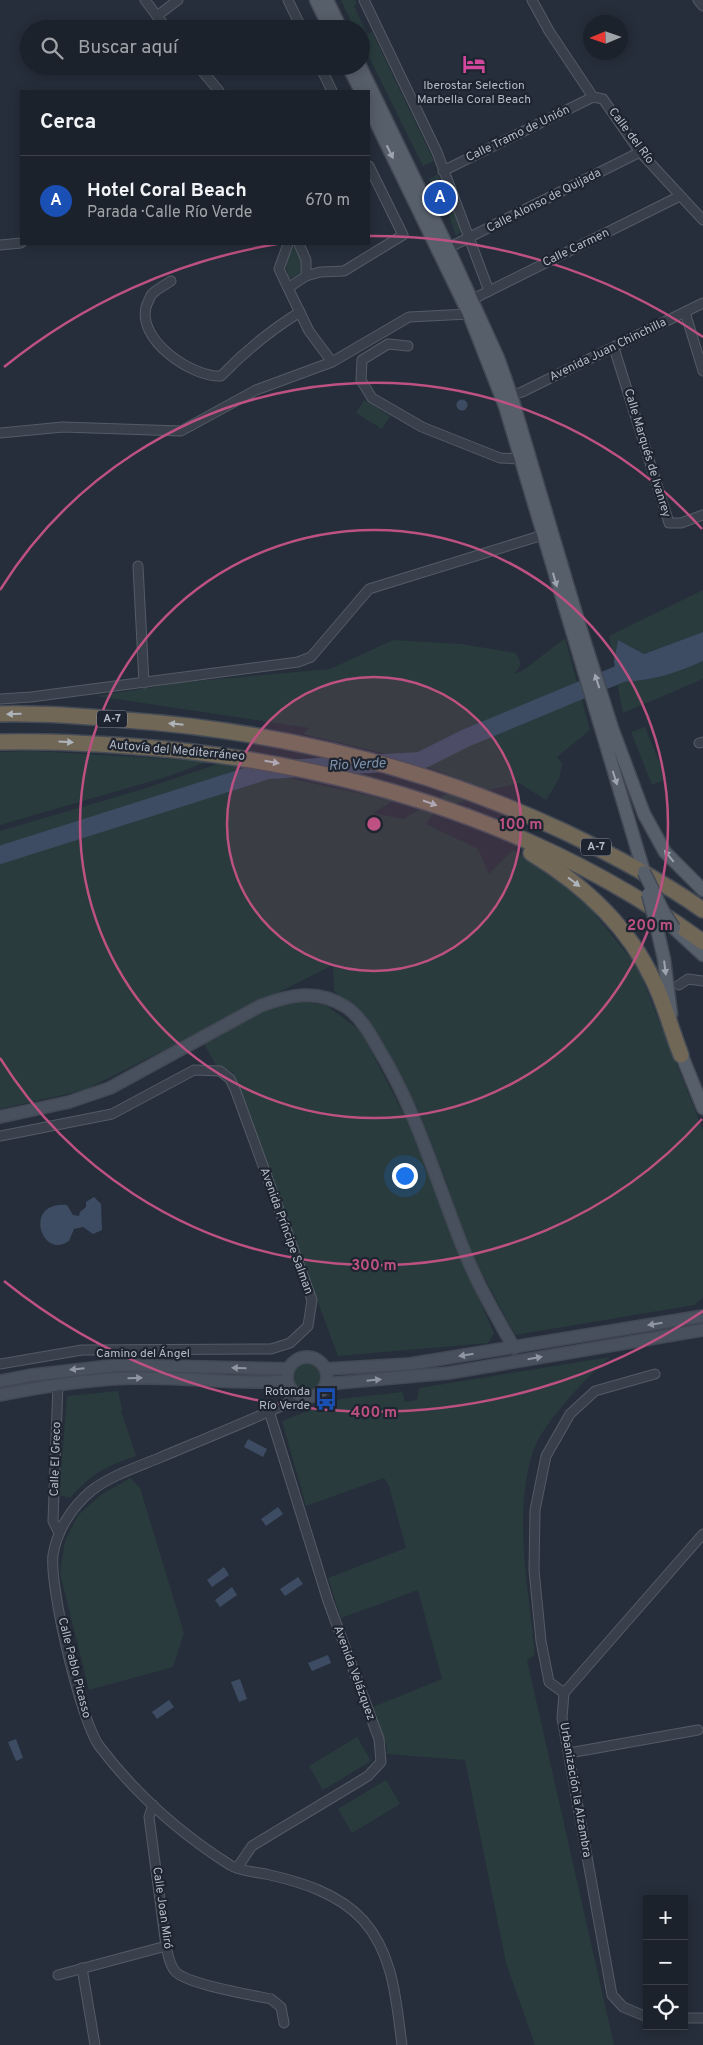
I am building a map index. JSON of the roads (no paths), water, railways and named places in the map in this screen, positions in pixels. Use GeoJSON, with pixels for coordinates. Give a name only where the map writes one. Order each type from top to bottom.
{"type":"FeatureCollection","features":[{"type":"Feature","properties":{"kind":"highway","name":"Autovía del Mediterráneo"},"geometry":{"type":"LineString","coordinates":[[0,714],[44,713],[180,724],[295,742],[358,756],[430,777],[488,798],[616,858],[703,910]]}},
{"type":"Feature","properties":{"kind":"highway","name":"Autovía del Mediterráneo"},"geometry":{"type":"LineString","coordinates":[[0,742],[46,740],[190,750],[252,759],[319,772],[384,788],[456,812],[507,833],[611,883],[655,907],[679,928],[703,942]]}},
{"type":"Feature","properties":{"kind":"highway"},"geometry":{"type":"LineString","coordinates":[[507,833],[524,849],[580,886],[623,931],[653,979],[681,1055]]}},
{"type":"Feature","properties":{"kind":"main road"},"geometry":{"type":"LineString","coordinates":[[316,0],[326,20]]}},
{"type":"Feature","properties":{"kind":"main road"},"geometry":{"type":"LineString","coordinates":[[327,0],[337,20]]}},
{"type":"Feature","properties":{"kind":"main road"},"geometry":{"type":"LineString","coordinates":[[352,75],[360,90]]}},
{"type":"Feature","properties":{"kind":"main road"},"geometry":{"type":"LineString","coordinates":[[364,75],[472,300],[511,395],[574,625]]}},
{"type":"Feature","properties":{"kind":"main road"},"geometry":{"type":"LineString","coordinates":[[370,110],[469,314],[505,406],[543,536],[607,729],[644,872],[662,911],[703,955]]}},
{"type":"Feature","properties":{"kind":"main road"},"geometry":{"type":"LineString","coordinates":[[607,729],[651,828],[665,852],[703,890]]}},
{"type":"Feature","properties":{"kind":"main road"},"geometry":{"type":"LineString","coordinates":[[644,872],[645,887],[664,959],[673,1026],[681,1055],[703,1108]]}},
{"type":"Feature","properties":{"kind":"street"},"geometry":{"type":"LineString","coordinates":[[145,0],[160,20]]}},
{"type":"Feature","properties":{"kind":"street"},"geometry":{"type":"LineString","coordinates":[[157,16],[178,0]]}},
{"type":"Feature","properties":{"kind":"street"},"geometry":{"type":"LineString","coordinates":[[288,0],[298,20]]}},
{"type":"Feature","properties":{"kind":"street"},"geometry":{"type":"LineString","coordinates":[[364,0],[412,98],[443,171],[489,291]]}},
{"type":"Feature","properties":{"kind":"street","name":"Calle del Río"},"geometry":{"type":"LineString","coordinates":[[532,0],[549,31],[594,97],[603,98],[640,152],[703,220]]}},
{"type":"Feature","properties":{"kind":"street"},"geometry":{"type":"LineString","coordinates":[[698,0],[703,6]]}},
{"type":"Feature","properties":{"kind":"street"},"geometry":{"type":"LineString","coordinates":[[206,75],[218,90]]}},
{"type":"Feature","properties":{"kind":"street"},"geometry":{"type":"LineString","coordinates":[[324,75],[332,90]]}},
{"type":"Feature","properties":{"kind":"street","name":"Calle Tramo de Unión"},"geometry":{"type":"LineString","coordinates":[[443,171],[594,97]]}},
{"type":"Feature","properties":{"kind":"street","name":"Calle Alonso de Quijada"},"geometry":{"type":"LineString","coordinates":[[448,248],[640,152]]}},
{"type":"Feature","properties":{"kind":"street"},"geometry":{"type":"LineString","coordinates":[[288,288],[306,276],[320,272],[344,271],[403,235],[370,168]]}},
{"type":"Feature","properties":{"kind":"street","name":"Calle Carmen"},"geometry":{"type":"LineString","coordinates":[[472,300],[680,196]]}},
{"type":"Feature","properties":{"kind":"street"},"geometry":{"type":"LineString","coordinates":[[0,245],[20,243]]}},
{"type":"Feature","properties":{"kind":"street"},"geometry":{"type":"LineString","coordinates":[[288,245],[279,269],[309,331],[332,362]]}},
{"type":"Feature","properties":{"kind":"street"},"geometry":{"type":"LineString","coordinates":[[300,245],[306,260],[306,276]]}},
{"type":"Feature","properties":{"kind":"street"},"geometry":{"type":"LineString","coordinates":[[171,281],[151,294],[146,309],[146,322],[155,342],[165,352],[212,376],[221,376],[241,355],[278,325],[300,312]]}},
{"type":"Feature","properties":{"kind":"street","name":"Avenida Juan Chinchilla"},"geometry":{"type":"LineString","coordinates":[[511,395],[522,392],[614,348],[703,303]]}},
{"type":"Feature","properties":{"kind":"street"},"geometry":{"type":"LineString","coordinates":[[686,312],[703,370]]}},
{"type":"Feature","properties":{"kind":"street"},"geometry":{"type":"LineString","coordinates":[[0,433],[62,427],[181,431],[256,390],[332,362],[409,317],[469,314]]}},
{"type":"Feature","properties":{"kind":"street"},"geometry":{"type":"LineString","coordinates":[[408,346],[388,344],[362,360],[361,380],[372,398],[422,427],[500,458],[521,459]]}},
{"type":"Feature","properties":{"kind":"street","name":"Calle Marqués de Ivanrey"},"geometry":{"type":"LineString","coordinates":[[614,348],[669,523],[681,523],[703,515]]}},
{"type":"Feature","properties":{"kind":"street"},"geometry":{"type":"LineString","coordinates":[[0,699],[298,662],[311,657],[369,589],[543,536]]}},
{"type":"Feature","properties":{"kind":"street"},"geometry":{"type":"LineString","coordinates":[[138,566],[144,682]]}},
{"type":"Feature","properties":{"kind":"street"},"geometry":{"type":"LineString","coordinates":[[679,985],[688,979],[703,981]]}},
{"type":"Feature","properties":{"kind":"street"},"geometry":{"type":"LineString","coordinates":[[0,1117],[69,1102],[110,1088],[260,1006],[282,998],[318,994],[334,1000],[348,1008],[362,1023],[397,1080],[428,1151],[471,1267],[514,1348]]}},
{"type":"Feature","properties":{"kind":"street","name":"Avenida Príncipe Salman"},"geometry":{"type":"LineString","coordinates":[[0,1136],[112,1114],[187,1072],[194,1070],[220,1071],[230,1079],[235,1089],[312,1300],[308,1326],[290,1343],[271,1349],[82,1350],[0,1364]]}},
{"type":"Feature","properties":{"kind":"street"},"geometry":{"type":"LineString","coordinates":[[326,1369],[410,1364],[703,1316]]}},
{"type":"Feature","properties":{"kind":"street"},"geometry":{"type":"LineString","coordinates":[[326,1384],[448,1373],[703,1330]]}},
{"type":"Feature","properties":{"kind":"street"},"geometry":{"type":"LineString","coordinates":[[310,1356],[317,1359],[326,1369],[326,1384],[322,1390],[310,1397],[297,1394],[287,1381],[288,1368],[297,1359],[310,1356]]}},
{"type":"Feature","properties":{"kind":"street","name":"Camino del Ángel"},"geometry":{"type":"LineString","coordinates":[[0,1381],[32,1374],[119,1365],[288,1368]]}},
{"type":"Feature","properties":{"kind":"street"},"geometry":{"type":"LineString","coordinates":[[655,1374],[595,1391],[570,1414],[546,1456],[535,1510],[534,1570],[541,1641],[549,1682],[564,1693],[703,1534]]}},
{"type":"Feature","properties":{"kind":"street","name":"Camino del Ángel"},"geometry":{"type":"LineString","coordinates":[[0,1395],[58,1384],[146,1378],[287,1381]]}},
{"type":"Feature","properties":{"kind":"street","name":"Calle El Greco"},"geometry":{"type":"LineString","coordinates":[[58,1384],[53,1521],[59,1533]]}},
{"type":"Feature","properties":{"kind":"street","name":"Calle Pablo Picasso"},"geometry":{"type":"LineString","coordinates":[[297,1394],[286,1404],[120,1475],[92,1490],[71,1513],[59,1533],[53,1556],[55,1587],[77,1689],[88,1727],[99,1746],[153,1805],[184,1833],[237,1868],[296,1881],[321,1890],[362,1919],[375,1936],[394,1980],[402,2045]]}},
{"type":"Feature","properties":{"kind":"street","name":"Avenida Velázquez"},"geometry":{"type":"LineString","coordinates":[[237,1868],[252,1846],[368,1776],[381,1762],[379,1739],[328,1601],[269,1411]]}},
{"type":"Feature","properties":{"kind":"street","name":"Urbanización la Alzambra"},"geometry":{"type":"LineString","coordinates":[[564,1693],[562,1718],[612,1995],[623,2007],[643,2015]]}},
{"type":"Feature","properties":{"kind":"street"},"geometry":{"type":"LineString","coordinates":[[569,1752],[698,1730]]}},
{"type":"Feature","properties":{"kind":"street","name":"Calle Joan Miró"},"geometry":{"type":"LineString","coordinates":[[153,1805],[149,1817],[166,1946],[171,1965],[176,1973],[194,1982],[271,1999],[281,2007],[284,2023]]}},
{"type":"Feature","properties":{"kind":"street"},"geometry":{"type":"LineString","coordinates":[[58,1975],[166,1946]]}},
{"type":"Feature","properties":{"kind":"street"},"geometry":{"type":"LineString","coordinates":[[82,1968],[95,2045]]}},
{"type":"Feature","properties":{"kind":"street"},"geometry":{"type":"LineString","coordinates":[[688,2018],[703,2018]]}},
{"type":"Feature","properties":{"kind":"water"},"geometry":{"type":"Polygon","coordinates":[[[462,399],[468,405],[462,411],[456,405],[462,399]]]}},
{"type":"Feature","properties":{"kind":"water"},"geometry":{"type":"Polygon","coordinates":[[[703,632],[703,661],[661,676],[617,682],[614,661],[618,640],[644,654],[703,632]]]}},
{"type":"Feature","properties":{"kind":"water"},"geometry":{"type":"Polygon","coordinates":[[[94,1197],[101,1204],[102,1230],[93,1234],[83,1227],[74,1229],[69,1241],[59,1245],[51,1243],[45,1237],[41,1229],[41,1220],[45,1212],[53,1206],[67,1205],[73,1215],[79,1216],[80,1212],[86,1207],[86,1202],[94,1197]]]}},
{"type":"Feature","properties":{"kind":"water"},"geometry":{"type":"Polygon","coordinates":[[[248,1439],[267,1449],[263,1457],[244,1447],[248,1439]]]}},
{"type":"Feature","properties":{"kind":"water"},"geometry":{"type":"Polygon","coordinates":[[[278,1507],[283,1514],[266,1526],[261,1519],[278,1507]]]}},
{"type":"Feature","properties":{"kind":"water"},"geometry":{"type":"Polygon","coordinates":[[[224,1567],[229,1575],[212,1587],[207,1580],[224,1567]]]}},
{"type":"Feature","properties":{"kind":"water"},"geometry":{"type":"Polygon","coordinates":[[[298,1577],[303,1584],[285,1596],[280,1589],[298,1577]]]}},
{"type":"Feature","properties":{"kind":"water"},"geometry":{"type":"Polygon","coordinates":[[[232,1587],[237,1595],[220,1607],[215,1600],[232,1587]]]}},
{"type":"Feature","properties":{"kind":"water"},"geometry":{"type":"Polygon","coordinates":[[[328,1655],[331,1663],[312,1671],[308,1663],[328,1655]]]}},
{"type":"Feature","properties":{"kind":"water"},"geometry":{"type":"Polygon","coordinates":[[[240,1679],[247,1699],[239,1702],[231,1682],[240,1679]]]}},
{"type":"Feature","properties":{"kind":"water"},"geometry":{"type":"Polygon","coordinates":[[[169,1700],[174,1707],[157,1719],[152,1712],[169,1700]]]}},
{"type":"Feature","properties":{"kind":"water"},"geometry":{"type":"Polygon","coordinates":[[[16,1739],[23,1758],[16,1761],[8,1742],[16,1739]]]}},
{"type":"Feature","properties":{"kind":"waterway","name":"Rio Verde"},"geometry":{"type":"LineString","coordinates":[[0,855],[268,770],[420,761],[466,738],[639,666]]}},
{"type":"Feature","properties":{"kind":"place","name":"Iberostar Selection Marbella Coral Beach"},"geometry":{"type":"Point","coordinates":[474,64]}},
{"type":"Feature","properties":{"kind":"place","name":"Hotel Coral Beach"},"geometry":{"type":"Point","coordinates":[440,198]}},
{"type":"Feature","properties":{"kind":"place","name":"Rotonda Río Verde"},"geometry":{"type":"Point","coordinates":[326,1399]}}]}
